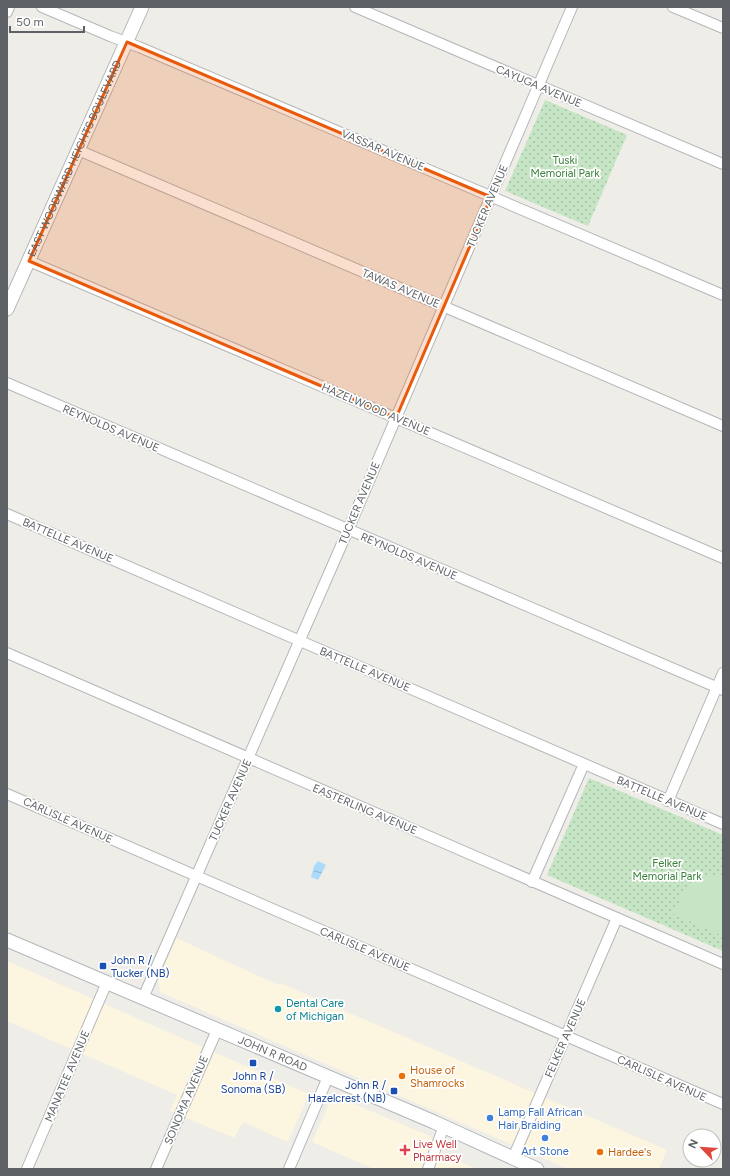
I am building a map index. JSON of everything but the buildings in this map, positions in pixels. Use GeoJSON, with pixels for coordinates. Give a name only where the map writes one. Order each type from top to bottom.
{"type":"FeatureCollection","features":[{"type":"Feature","properties":{"kind":"main road","name":"EAST WOODWARD HEIGHTS BOULEVARD"},"geometry":{"type":"LineString","coordinates":[[7,309],[142,7]]}},
{"type":"Feature","properties":{"kind":"main road","name":"JOHN R ROAD"},"geometry":{"type":"LineString","coordinates":[[7,940],[444,1126],[537,1169]]}},
{"type":"Feature","properties":{"kind":"street"},"geometry":{"type":"LineString","coordinates":[[7,12],[10,7]]}},
{"type":"Feature","properties":{"kind":"street","name":"VASSAR AVENUE"},"geometry":{"type":"LineString","coordinates":[[42,7],[723,295]]}},
{"type":"Feature","properties":{"kind":"street","name":"CAYUGA AVENUE"},"geometry":{"type":"LineString","coordinates":[[354,7],[723,164]]}},
{"type":"Feature","properties":{"kind":"street","name":"TUCKER AVENUE"},"geometry":{"type":"LineString","coordinates":[[143,998],[300,641],[572,7]]}},
{"type":"Feature","properties":{"kind":"street"},"geometry":{"type":"LineString","coordinates":[[673,7],[723,28]]}},
{"type":"Feature","properties":{"kind":"street","name":"TAWAS AVENUE"},"geometry":{"type":"LineString","coordinates":[[78,150],[723,426]]}},
{"type":"Feature","properties":{"kind":"street","name":"HAZELWOOD AVENUE"},"geometry":{"type":"LineString","coordinates":[[29,261],[723,558]]}},
{"type":"Feature","properties":{"kind":"street","name":"REYNOLDS AVENUE"},"geometry":{"type":"LineString","coordinates":[[7,383],[720,688]]}},
{"type":"Feature","properties":{"kind":"street","name":"BATTELLE AVENUE"},"geometry":{"type":"LineString","coordinates":[[7,514],[723,824]]}},
{"type":"Feature","properties":{"kind":"street","name":"EASTERLING AVENUE"},"geometry":{"type":"LineString","coordinates":[[7,653],[248,759],[723,964]]}},
{"type":"Feature","properties":{"kind":"street"},"geometry":{"type":"LineString","coordinates":[[668,801],[720,688],[723,673]]}},
{"type":"Feature","properties":{"kind":"street"},"geometry":{"type":"LineString","coordinates":[[532,882],[584,764]]}},
{"type":"Feature","properties":{"kind":"street","name":"CARLISLE AVENUE"},"geometry":{"type":"LineString","coordinates":[[7,794],[723,1104]]}},
{"type":"Feature","properties":{"kind":"street","name":"FELKER AVENUE"},"geometry":{"type":"LineString","coordinates":[[513,1158],[617,918]]}},
{"type":"Feature","properties":{"kind":"street","name":"MANATEE AVENUE"},"geometry":{"type":"LineString","coordinates":[[27,1169],[107,982]]}},
{"type":"Feature","properties":{"kind":"street","name":"SONOMA AVENUE"},"geometry":{"type":"LineString","coordinates":[[156,1169],[216,1030]]}},
{"type":"Feature","properties":{"kind":"street"},"geometry":{"type":"LineString","coordinates":[[289,1169],[328,1077]]}},
{"type":"Feature","properties":{"kind":"street"},"geometry":{"type":"LineString","coordinates":[[428,1169],[444,1126]]}},
{"type":"Feature","properties":{"kind":"highlighted area"},"geometry":{"type":"Polygon","coordinates":[[[127,42],[491,197],[396,418],[29,261],[127,42]]]}},
{"type":"Feature","properties":{"kind":"shaded area"},"geometry":{"type":"Polygon","coordinates":[[[176,938],[278,985],[280,983],[667,1150],[659,1169],[568,1169],[160,992],[158,982],[176,938]]]}},
{"type":"Feature","properties":{"kind":"shaded area"},"geometry":{"type":"Polygon","coordinates":[[[7,961],[309,1094],[288,1142],[243,1122],[234,1138],[170,1111],[177,1095],[7,1021],[7,961]]]}},
{"type":"Feature","properties":{"kind":"shaded area"},"geometry":{"type":"Polygon","coordinates":[[[333,1095],[430,1136],[445,1155],[476,1169],[374,1169],[312,1142],[333,1095]]]}},
{"type":"Feature","properties":{"kind":"green space","name":"Tuski Memorial Park"},"geometry":{"type":"Polygon","coordinates":[[[545,100],[627,135],[588,226],[505,191],[545,100]]]}},
{"type":"Feature","properties":{"kind":"green space","name":"Felker Memorial Park"},"geometry":{"type":"Polygon","coordinates":[[[589,778],[723,835],[723,951],[547,875],[589,778]]]}},
{"type":"Feature","properties":{"kind":"green space"},"geometry":{"type":"Polygon","coordinates":[[[723,875],[723,936],[673,914],[681,898],[691,886],[704,878],[723,875]]]}},
{"type":"Feature","properties":{"kind":"water"},"geometry":{"type":"Polygon","coordinates":[[[318,861],[326,865],[318,880],[311,877],[314,866],[318,861]]]}},
{"type":"Feature","properties":{"kind":"place","name":"John R / Tucker (NB)"},"geometry":{"type":"Point","coordinates":[103,966]}},
{"type":"Feature","properties":{"kind":"place","name":"Dental Care of Michigan"},"geometry":{"type":"Point","coordinates":[278,1009]}},
{"type":"Feature","properties":{"kind":"place","name":"John R / Sonoma (SB)"},"geometry":{"type":"Point","coordinates":[253,1063]}},
{"type":"Feature","properties":{"kind":"place","name":"House of Shamrocks"},"geometry":{"type":"Point","coordinates":[402,1076]}},
{"type":"Feature","properties":{"kind":"place","name":"John R / Hazelcrest (NB)"},"geometry":{"type":"Point","coordinates":[394,1091]}},
{"type":"Feature","properties":{"kind":"place","name":"Lamp Fall African Hair Braiding"},"geometry":{"type":"Point","coordinates":[490,1118]}},
{"type":"Feature","properties":{"kind":"place","name":"Art Stone"},"geometry":{"type":"Point","coordinates":[545,1138]}},
{"type":"Feature","properties":{"kind":"place","name":"Live Well Pharmacy"},"geometry":{"type":"Point","coordinates":[405,1150]}},
{"type":"Feature","properties":{"kind":"place","name":"Hardee's"},"geometry":{"type":"Point","coordinates":[600,1152]}}]}
